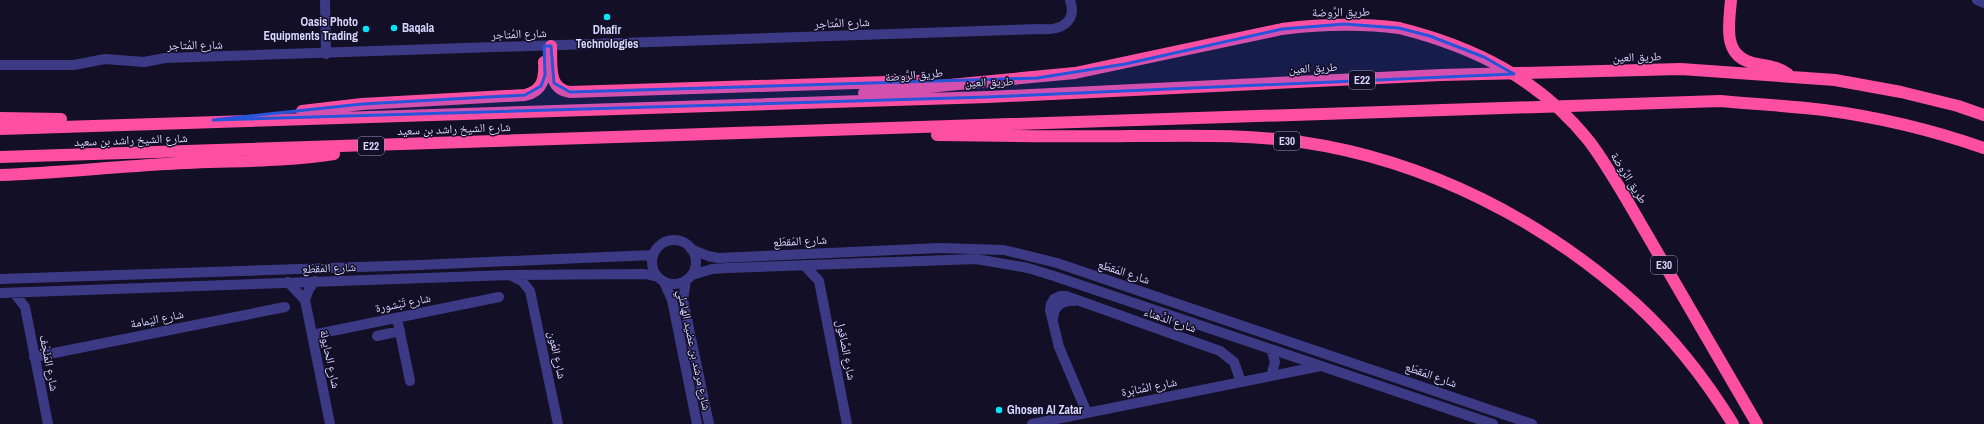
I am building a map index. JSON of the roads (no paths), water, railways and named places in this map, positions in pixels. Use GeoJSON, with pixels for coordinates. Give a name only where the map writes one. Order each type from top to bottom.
{"type":"FeatureCollection","features":[{"type":"Feature","properties":{"kind":"highway"},"geometry":{"type":"LineString","coordinates":[[1731,0],[1728,35],[1735,52],[1744,60],[1779,68],[1791,77]]}},
{"type":"Feature","properties":{"kind":"highway","name":"طريق الرَّوضة"},"geometry":{"type":"LineString","coordinates":[[735,104],[1037,78],[1075,73],[1125,64],[1282,29],[1344,24],[1399,28],[1430,36],[1472,51],[1506,69],[1552,102],[1590,142],[1624,195],[1757,424]]}},
{"type":"Feature","properties":{"kind":"highway"},"geometry":{"type":"LineString","coordinates":[[548,46],[554,83],[564,91],[570,92],[1037,78]]}},
{"type":"Feature","properties":{"kind":"highway"},"geometry":{"type":"LineString","coordinates":[[213,120],[362,104],[525,95],[537,90],[543,80],[548,46]]}},
{"type":"Feature","properties":{"kind":"highway","name":"طريق العين"},"geometry":{"type":"LineString","coordinates":[[735,104],[988,97],[1441,75],[1681,69],[1835,80],[1901,92],[1958,106],[1984,115]]}},
{"type":"Feature","properties":{"kind":"highway","name":"E22"},"geometry":{"type":"LineString","coordinates":[[742,133],[1720,101],[1824,110],[1885,121],[1947,135],[1984,148]]}},
{"type":"Feature","properties":{"kind":"highway","name":"شارع الشيخ راشد بن سعيد"},"geometry":{"type":"LineString","coordinates":[[0,129],[213,120],[735,104]]}},
{"type":"Feature","properties":{"kind":"highway"},"geometry":{"type":"LineString","coordinates":[[0,118],[191,122]]}},
{"type":"Feature","properties":{"kind":"highway","name":"شارع الشيخ راشد بن سعيد"},"geometry":{"type":"LineString","coordinates":[[0,157],[742,133]]}},
{"type":"Feature","properties":{"kind":"highway","name":"E30"},"geometry":{"type":"LineString","coordinates":[[742,133],[1262,138],[1303,143],[1373,158],[1451,185],[1489,203],[1556,242],[1601,275],[1638,306],[1672,341],[1734,424]]}},
{"type":"Feature","properties":{"kind":"highway"},"geometry":{"type":"LineString","coordinates":[[0,175],[68,172],[169,163],[273,161],[332,154],[373,146]]}},
{"type":"Feature","properties":{"kind":"street"},"geometry":{"type":"LineString","coordinates":[[325,0],[326,54]]}},
{"type":"Feature","properties":{"kind":"street","name":"شارع المُتاجر"},"geometry":{"type":"LineString","coordinates":[[0,65],[74,65],[105,59],[144,62],[165,58],[326,54],[1040,29],[1053,30],[1064,25],[1072,12],[1069,0]]}},
{"type":"Feature","properties":{"kind":"street"},"geometry":{"type":"LineString","coordinates":[[1977,0],[1984,3]]}},
{"type":"Feature","properties":{"kind":"street"},"geometry":{"type":"LineString","coordinates":[[671,241],[686,244],[691,249],[696,262],[689,278],[675,284],[661,279],[654,271],[652,263],[653,255],[657,248],[671,241]]}},
{"type":"Feature","properties":{"kind":"street","name":"شارع المَقطَع"},"geometry":{"type":"LineString","coordinates":[[691,249],[708,256],[718,258],[940,248],[1004,250],[1057,263],[1532,424]]}},
{"type":"Feature","properties":{"kind":"street","name":"شارع المَقطَع"},"geometry":{"type":"LineString","coordinates":[[0,279],[418,265],[653,255]]}},
{"type":"Feature","properties":{"kind":"street","name":"شارع المَقطَع"},"geometry":{"type":"LineString","coordinates":[[689,278],[712,269],[976,259],[1000,262],[1028,268],[1168,314],[1408,395],[1477,421],[1493,424]]}},
{"type":"Feature","properties":{"kind":"street"},"geometry":{"type":"LineString","coordinates":[[804,266],[819,281],[824,272],[832,264]]}},
{"type":"Feature","properties":{"kind":"street"},"geometry":{"type":"LineString","coordinates":[[332,281],[356,277],[423,274],[425,269],[418,265]]}},
{"type":"Feature","properties":{"kind":"street"},"geometry":{"type":"LineString","coordinates":[[165,287],[167,280],[181,279],[192,273]]}},
{"type":"Feature","properties":{"kind":"street"},"geometry":{"type":"LineString","coordinates":[[510,275],[522,281],[530,291],[534,281],[540,274]]}},
{"type":"Feature","properties":{"kind":"street","name":"شارع المَقطَع"},"geometry":{"type":"LineString","coordinates":[[0,293],[540,274],[645,274],[661,279]]}},
{"type":"Feature","properties":{"kind":"street","name":"شارع مرشد بن عضيد الهاملي"},"geometry":{"type":"LineString","coordinates":[[689,278],[683,300],[709,424]]}},
{"type":"Feature","properties":{"kind":"street","name":"شارع مرشد بن عضيد الهاملي"},"geometry":{"type":"LineString","coordinates":[[661,279],[672,300],[697,424]]}},
{"type":"Feature","properties":{"kind":"street"},"geometry":{"type":"LineString","coordinates":[[288,282],[305,300],[309,289],[315,281]]}},
{"type":"Feature","properties":{"kind":"street","name":"شارع الصَّاقول"},"geometry":{"type":"LineString","coordinates":[[819,281],[847,424]]}},
{"type":"Feature","properties":{"kind":"street","name":"شارع العُون"},"geometry":{"type":"LineString","coordinates":[[530,291],[558,424]]}},
{"type":"Feature","properties":{"kind":"street","name":"شارع المَنْجَف"},"geometry":{"type":"LineString","coordinates":[[25,307],[30,292]]}},
{"type":"Feature","properties":{"kind":"street","name":"شارع المَنْجَف"},"geometry":{"type":"LineString","coordinates":[[14,293],[25,307],[48,424]]}},
{"type":"Feature","properties":{"kind":"street","name":"شارع الدَّهناء"},"geometry":{"type":"LineString","coordinates":[[1087,413],[1060,348],[1050,307],[1054,299],[1063,296],[1220,351],[1234,362],[1241,382]]}},
{"type":"Feature","properties":{"kind":"street","name":"شارع تَبْشورة"},"geometry":{"type":"LineString","coordinates":[[312,335],[499,297]]}},
{"type":"Feature","properties":{"kind":"street","name":"شارع الحايولة"},"geometry":{"type":"LineString","coordinates":[[305,300],[330,424]]}},
{"type":"Feature","properties":{"kind":"street"},"geometry":{"type":"LineString","coordinates":[[1168,314],[1167,310],[1175,303]]}},
{"type":"Feature","properties":{"kind":"street","name":"شارع اليَمامة"},"geometry":{"type":"LineString","coordinates":[[34,357],[285,307]]}},
{"type":"Feature","properties":{"kind":"street"},"geometry":{"type":"LineString","coordinates":[[397,318],[410,381]]}},
{"type":"Feature","properties":{"kind":"street"},"geometry":{"type":"LineString","coordinates":[[377,336],[400,331]]}},
{"type":"Feature","properties":{"kind":"street"},"geometry":{"type":"LineString","coordinates":[[1271,349],[1275,362],[1271,376]]}},
{"type":"Feature","properties":{"kind":"street","name":"شارع المُثابَرة"},"geometry":{"type":"LineString","coordinates":[[1032,424],[1322,366]]}},
{"type":"Feature","properties":{"kind":"street"},"geometry":{"type":"LineString","coordinates":[[1408,395],[1421,394],[1424,390],[1421,386]]}},
{"type":"Feature","properties":{"kind":"place","name":"Dhafir Technologies"},"geometry":{"type":"Point","coordinates":[607,17]}},
{"type":"Feature","properties":{"kind":"place","name":"Baqala"},"geometry":{"type":"Point","coordinates":[394,28]}},
{"type":"Feature","properties":{"kind":"place","name":"Oasis Photo Equipments Trading"},"geometry":{"type":"Point","coordinates":[366,29]}},
{"type":"Feature","properties":{"kind":"place","name":"Ghosen Al Zatar"},"geometry":{"type":"Point","coordinates":[999,410]}}]}
